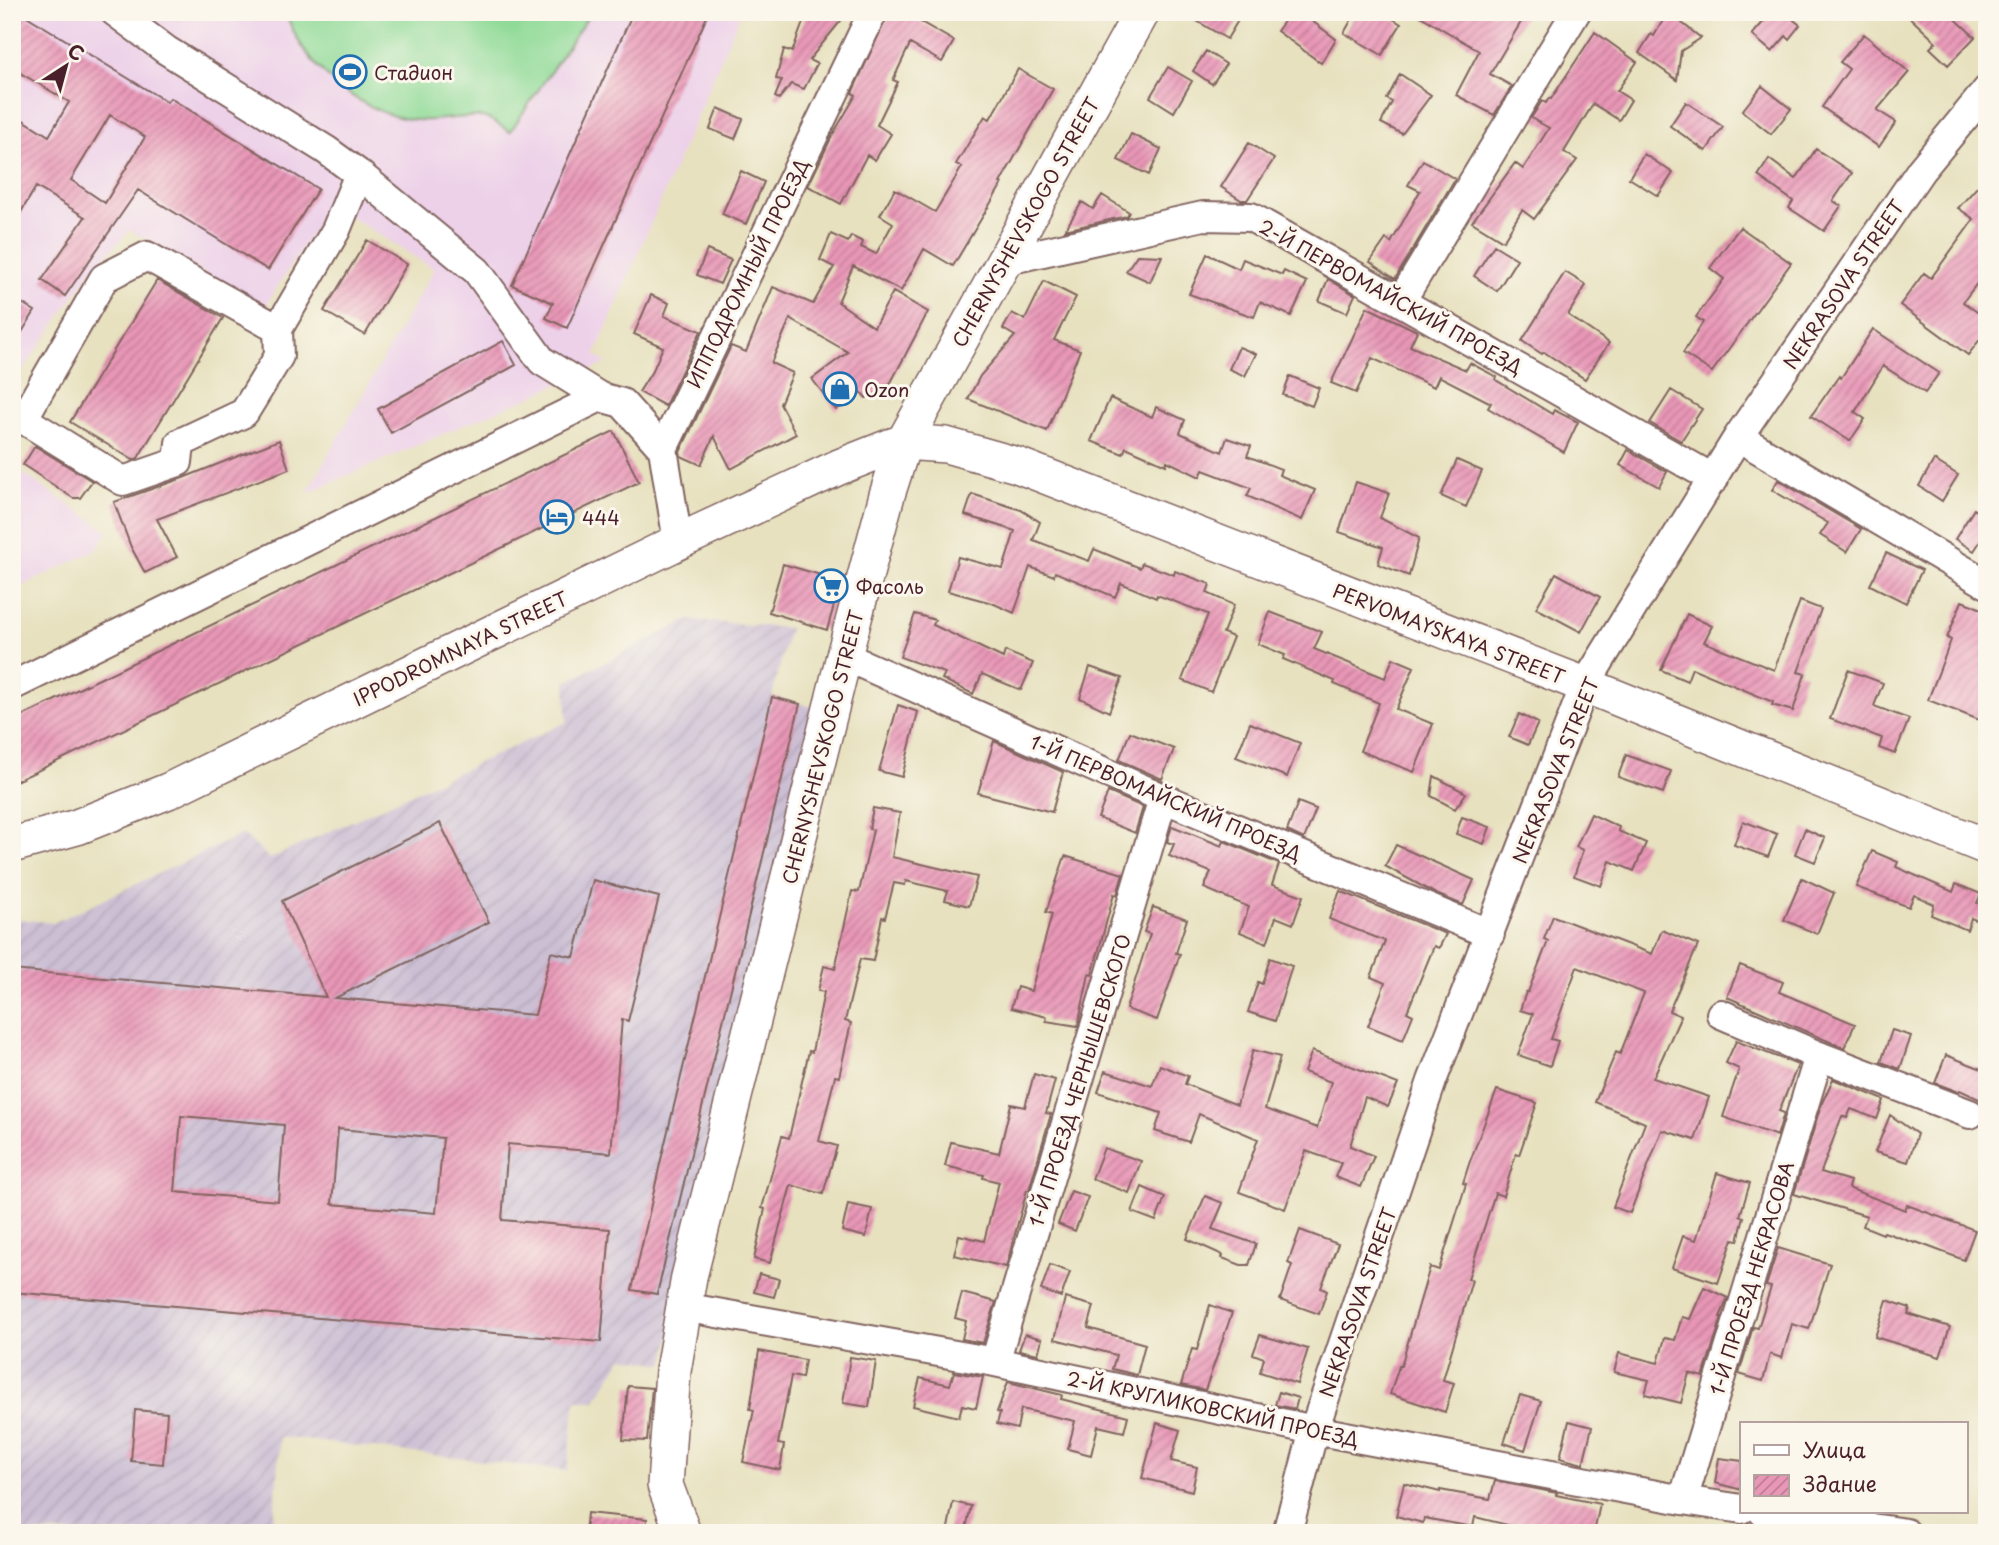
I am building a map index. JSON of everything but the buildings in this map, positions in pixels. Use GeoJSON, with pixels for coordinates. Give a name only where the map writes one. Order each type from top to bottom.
{"type":"FeatureCollection","features":[{"type":"Feature","properties":{"kind":"street"},"geometry":{"type":"LineString","coordinates":[[115,12],[166,50],[326,150],[359,174],[477,271],[542,361],[600,397],[622,403],[663,449],[678,542]]}},
{"type":"Feature","properties":{"kind":"street","name":"ИППОДРОМНЫЙ ПРОЕЗД"},"geometry":{"type":"LineString","coordinates":[[663,449],[873,12]]}},
{"type":"Feature","properties":{"kind":"street","name":"CHERNYSHEVSKOGO STREET"},"geometry":{"type":"LineString","coordinates":[[684,1533],[665,1485],[673,1371],[683,1307],[844,656],[887,495],[904,442],[1142,12]]}},
{"type":"Feature","properties":{"kind":"street"},"geometry":{"type":"LineString","coordinates":[[1401,301],[1576,12]]}},
{"type":"Feature","properties":{"kind":"street","name":"NEKRASOVA STREET"},"geometry":{"type":"LineString","coordinates":[[1287,1533],[1314,1430],[1432,1082],[1585,685],[1738,437],[1921,170],[1987,90]]}},
{"type":"Feature","properties":{"kind":"street"},"geometry":{"type":"LineString","coordinates":[[278,329],[147,256],[104,278],[23,419],[123,481],[178,462],[180,443],[244,414],[279,356],[278,329],[336,230],[359,174]]}},
{"type":"Feature","properties":{"kind":"street","name":"2-Й ПЕРВОМАЙСКИЙ ПРОЕЗД"},"geometry":{"type":"LineString","coordinates":[[1003,261],[1203,216],[1251,217],[1714,479]]}},
{"type":"Feature","properties":{"kind":"street"},"geometry":{"type":"LineString","coordinates":[[12,686],[600,397]]}},
{"type":"Feature","properties":{"kind":"street"},"geometry":{"type":"LineString","coordinates":[[1738,437],[1987,584]]}},
{"type":"Feature","properties":{"kind":"street","name":"IPPODROMNAYA STREET"},"geometry":{"type":"LineString","coordinates":[[12,845],[76,827],[168,791],[678,542],[839,467],[904,442]]}},
{"type":"Feature","properties":{"kind":"street","name":"PERVOMAYSKAYA STREET"},"geometry":{"type":"LineString","coordinates":[[904,442],[946,445],[1017,466],[1585,685],[1987,847]]}},
{"type":"Feature","properties":{"kind":"street","name":"1-Й ПЕРВОМАЙСКИЙ ПРОЕЗД"},"geometry":{"type":"LineString","coordinates":[[844,656],[1163,798],[1490,934]]}},
{"type":"Feature","properties":{"kind":"street","name":"1-Й ПРОЕЗД ЧЕРНЫШЕВСКОГО"},"geometry":{"type":"LineString","coordinates":[[995,1362],[1163,798]]}},
{"type":"Feature","properties":{"kind":"street"},"geometry":{"type":"LineString","coordinates":[[1721,1014],[1819,1056],[1970,1114]]}},
{"type":"Feature","properties":{"kind":"street","name":"1-Й ПРОЕЗД НЕКРАСОВА"},"geometry":{"type":"LineString","coordinates":[[1683,1500],[1819,1056]]}},
{"type":"Feature","properties":{"kind":"street","name":"2-Й КРУГЛИКОВСКИЙ ПРОЕЗД"},"geometry":{"type":"LineString","coordinates":[[683,1307],[995,1362],[1314,1430],[1740,1509]]}},
{"type":"Feature","properties":{"kind":"street"},"geometry":{"type":"LineString","coordinates":[[1777,1514],[1906,1533]]}},
{"type":"Feature","properties":{"kind":"shaded area"},"geometry":{"type":"Polygon","coordinates":[[[12,12],[741,12],[595,355],[607,363],[307,493],[434,269],[330,204],[264,308],[130,230],[93,269],[12,386],[12,12]]]}},
{"type":"Feature","properties":{"kind":"shaded area"},"geometry":{"type":"Polygon","coordinates":[[[12,466],[108,531],[96,550],[12,591],[12,466]]]}},
{"type":"Feature","properties":{"kind":"shaded area"},"geometry":{"type":"Polygon","coordinates":[[[688,620],[789,628],[772,696],[823,710],[664,1364],[623,1357],[595,1401],[576,1400],[567,1471],[280,1437],[273,1533],[12,1533],[12,918],[53,923],[243,834],[270,859],[567,722],[566,682],[688,620]]]}},
{"type":"Feature","properties":{"kind":"green space"},"geometry":{"type":"Polygon","coordinates":[[[286,12],[591,12],[510,132],[485,117],[417,120],[396,117],[376,109],[336,84],[319,68],[293,31],[286,12]]]}},
{"type":"Feature","properties":{"kind":"place","name":"Стадион"},"geometry":{"type":"Point","coordinates":[350,72]}},
{"type":"Feature","properties":{"kind":"place","name":"Ozon"},"geometry":{"type":"Point","coordinates":[840,389]}},
{"type":"Feature","properties":{"kind":"place","name":"444"},"geometry":{"type":"Point","coordinates":[557,517]}},
{"type":"Feature","properties":{"kind":"place","name":"Фасоль"},"geometry":{"type":"Point","coordinates":[831,586]}}]}
